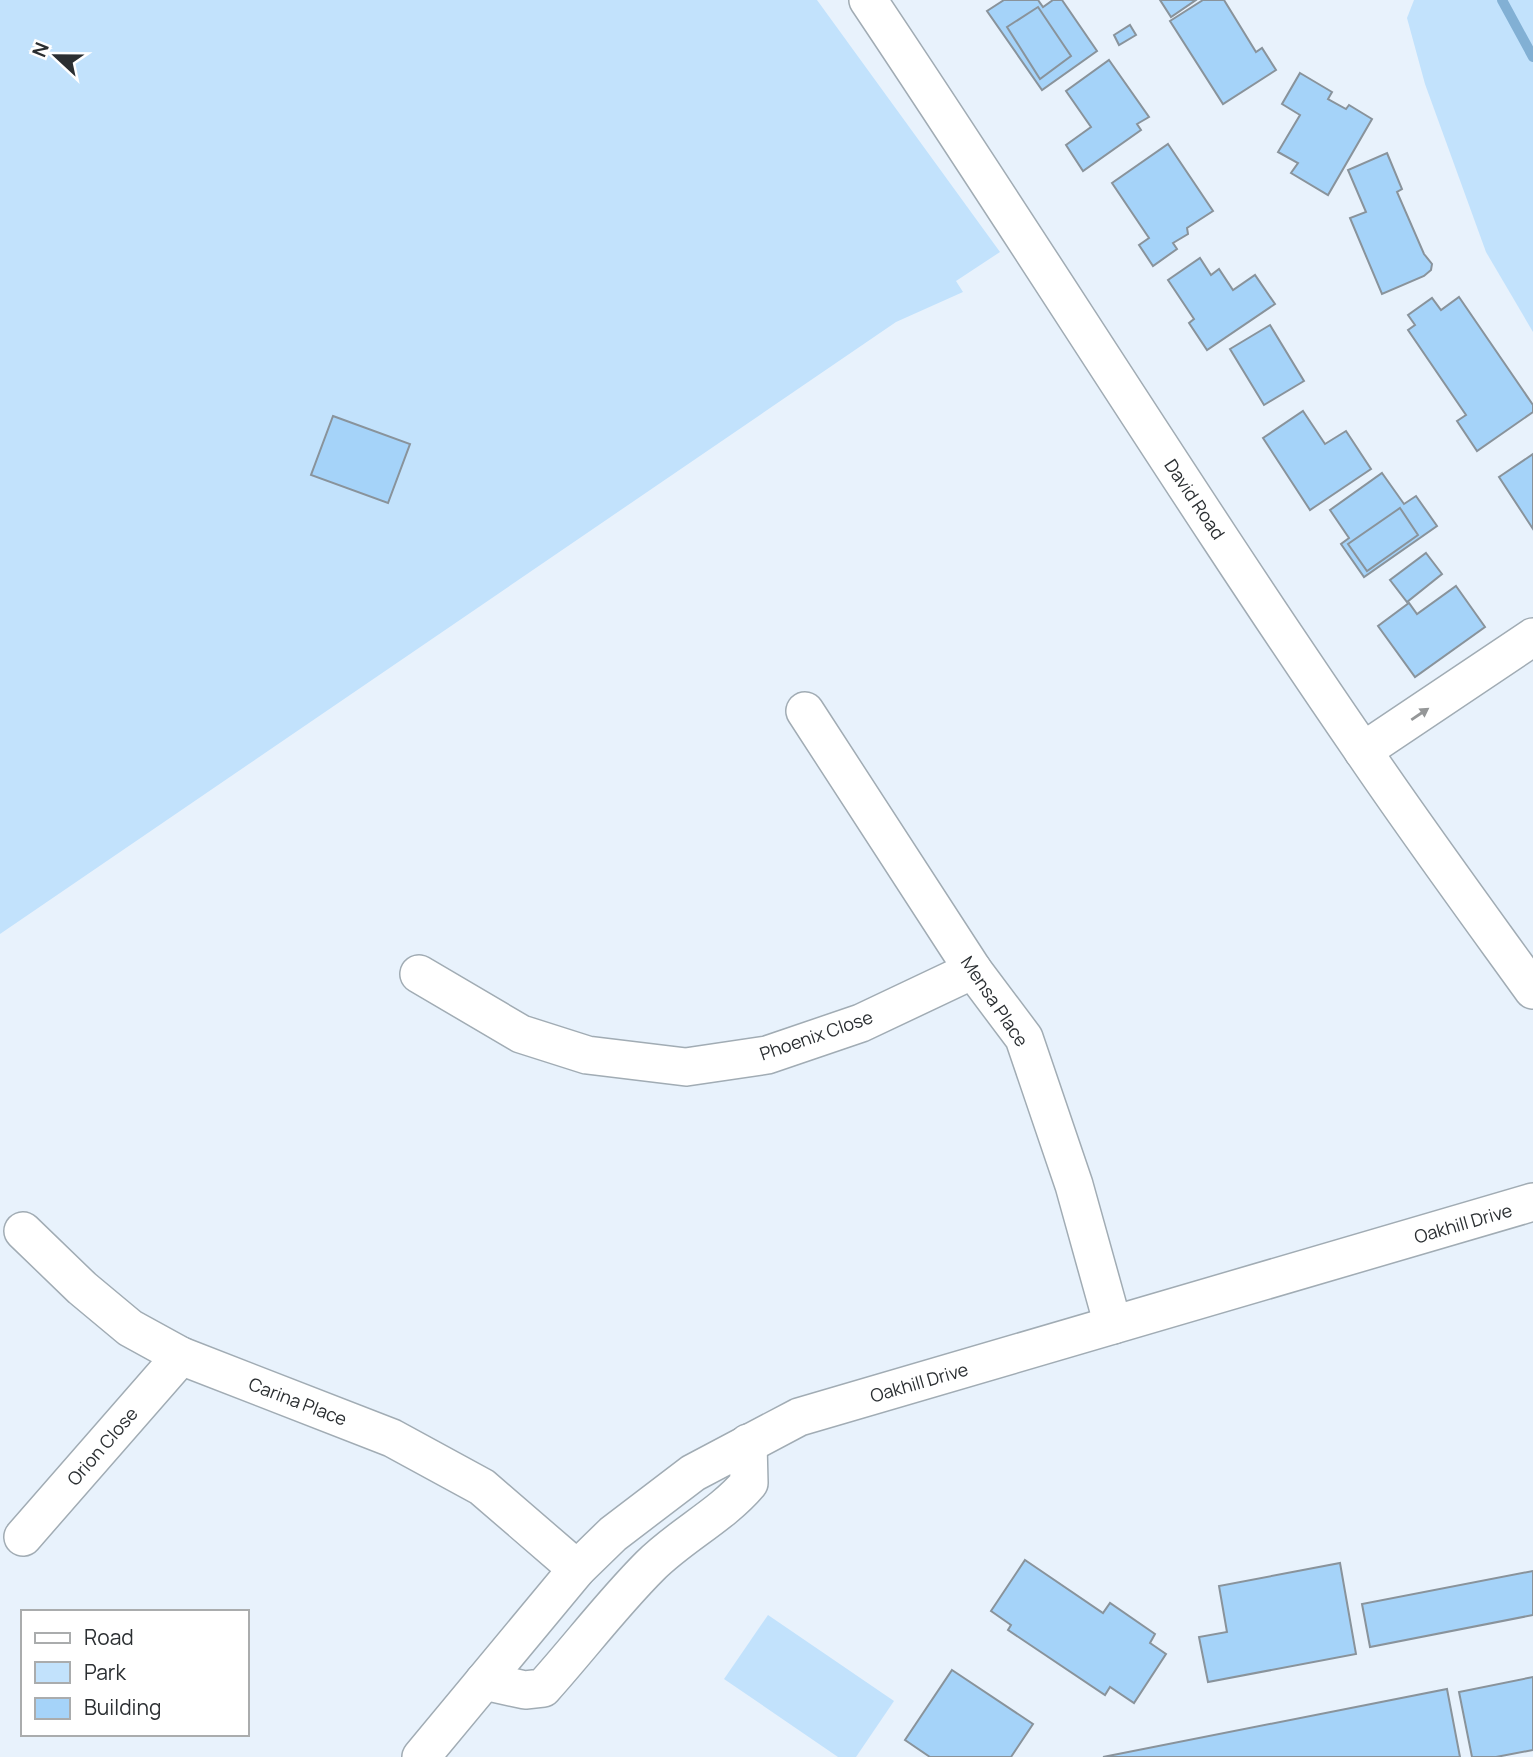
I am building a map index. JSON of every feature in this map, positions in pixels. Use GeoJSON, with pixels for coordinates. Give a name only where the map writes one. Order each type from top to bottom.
{"type":"FeatureCollection","features":[{"type":"Feature","properties":{"kind":"street","name":"David Road"},"geometry":{"type":"LineString","coordinates":[[868,0],[968,149],[1156,441],[1363,751],[1533,990]]}},
{"type":"Feature","properties":{"kind":"street"},"geometry":{"type":"LineString","coordinates":[[1363,751],[1533,637]]}},
{"type":"Feature","properties":{"kind":"street","name":"Mensa Place"},"geometry":{"type":"LineString","coordinates":[[805,711],[973,970],[1024,1038],[1074,1185],[1113,1325]]}},
{"type":"Feature","properties":{"kind":"street","name":"Phoenix Close"},"geometry":{"type":"LineString","coordinates":[[419,974],[521,1034],[587,1055],[686,1067],[767,1055],[861,1023],[973,970]]}},
{"type":"Feature","properties":{"kind":"street","name":"Oakhill Drive"},"geometry":{"type":"LineString","coordinates":[[421,1757],[577,1569],[613,1534],[693,1473],[799,1416],[1533,1202]]}},
{"type":"Feature","properties":{"kind":"street","name":"Carina Place"},"geometry":{"type":"LineString","coordinates":[[23,1231],[82,1288],[130,1328],[181,1356],[392,1438],[482,1487],[577,1569]]}},
{"type":"Feature","properties":{"kind":"street","name":"Orion Close"},"geometry":{"type":"LineString","coordinates":[[23,1537],[181,1356]]}},
{"type":"Feature","properties":{"kind":"street"},"geometry":{"type":"LineString","coordinates":[[484,1681],[524,1690],[543,1688],[650,1566],[695,1529],[733,1503],[749,1483],[748,1443]]}},
{"type":"Feature","properties":{"kind":"green space"},"geometry":{"type":"Polygon","coordinates":[[[0,0],[817,0],[1000,252],[956,281],[963,292],[896,322],[0,934],[0,0]]]}},
{"type":"Feature","properties":{"kind":"green space"},"geometry":{"type":"Polygon","coordinates":[[[1414,0],[1533,0],[1533,332],[1486,252],[1425,84],[1407,18],[1414,0]]]}},
{"type":"Feature","properties":{"kind":"green space"},"geometry":{"type":"Polygon","coordinates":[[[768,1615],[894,1701],[856,1757],[838,1757],[724,1679],[768,1615]]]}},
{"type":"Feature","properties":{"kind":"building"},"geometry":{"type":"Polygon","coordinates":[[[1004,0],[1038,0],[1043,7],[1053,0],[1062,0],[1097,51],[1042,90],[987,11],[1004,0]]]}},
{"type":"Feature","properties":{"kind":"building"},"geometry":{"type":"Polygon","coordinates":[[[1160,0],[1196,0],[1171,17],[1160,0]]]}},
{"type":"Feature","properties":{"kind":"building"},"geometry":{"type":"Polygon","coordinates":[[[1203,0],[1224,0],[1256,52],[1262,48],[1276,70],[1223,104],[1170,21],[1203,0]]]}},
{"type":"Feature","properties":{"kind":"building"},"geometry":{"type":"Polygon","coordinates":[[[1038,7],[1071,56],[1040,79],[1007,27],[1038,7]]]}},
{"type":"Feature","properties":{"kind":"building"},"geometry":{"type":"Polygon","coordinates":[[[1130,25],[1136,35],[1119,45],[1114,35],[1130,25]]]}},
{"type":"Feature","properties":{"kind":"building"},"geometry":{"type":"Polygon","coordinates":[[[1109,60],[1149,117],[1137,124],[1141,130],[1083,171],[1066,145],[1091,127],[1066,91],[1109,60]]]}},
{"type":"Feature","properties":{"kind":"building"},"geometry":{"type":"Polygon","coordinates":[[[1300,73],[1332,92],[1328,99],[1346,109],[1349,105],[1372,119],[1328,195],[1291,173],[1298,163],[1278,152],[1300,115],[1282,104],[1300,73]]]}},
{"type":"Feature","properties":{"kind":"building"},"geometry":{"type":"Polygon","coordinates":[[[1168,144],[1213,211],[1187,228],[1188,234],[1173,243],[1177,249],[1153,266],[1139,245],[1149,238],[1112,183],[1168,144]]]}},
{"type":"Feature","properties":{"kind":"building"},"geometry":{"type":"Polygon","coordinates":[[[1387,153],[1402,189],[1397,192],[1424,254],[1432,264],[1431,270],[1424,276],[1382,294],[1350,218],[1366,212],[1348,170],[1387,153]]]}},
{"type":"Feature","properties":{"kind":"building"},"geometry":{"type":"Polygon","coordinates":[[[1200,258],[1211,275],[1219,269],[1233,290],[1255,275],[1275,304],[1207,350],[1189,323],[1194,319],[1168,280],[1200,258]]]}},
{"type":"Feature","properties":{"kind":"building"},"geometry":{"type":"Polygon","coordinates":[[[1459,297],[1533,405],[1533,412],[1477,451],[1457,421],[1466,415],[1408,330],[1415,325],[1408,315],[1432,298],[1441,310],[1459,297]]]}},
{"type":"Feature","properties":{"kind":"building"},"geometry":{"type":"Polygon","coordinates":[[[1270,325],[1304,381],[1264,405],[1230,349],[1270,325]]]}},
{"type":"Feature","properties":{"kind":"building"},"geometry":{"type":"Polygon","coordinates":[[[1303,411],[1325,444],[1346,431],[1371,469],[1310,510],[1263,438],[1303,411]]]}},
{"type":"Feature","properties":{"kind":"building"},"geometry":{"type":"Polygon","coordinates":[[[333,416],[410,444],[388,503],[311,475],[333,416]]]}},
{"type":"Feature","properties":{"kind":"building"},"geometry":{"type":"Polygon","coordinates":[[[1533,454],[1533,529],[1499,477],[1533,454]]]}},
{"type":"Feature","properties":{"kind":"building"},"geometry":{"type":"Polygon","coordinates":[[[1382,473],[1404,504],[1416,496],[1437,526],[1364,577],[1341,544],[1349,538],[1330,510],[1382,473]]]}},
{"type":"Feature","properties":{"kind":"building"},"geometry":{"type":"Polygon","coordinates":[[[1400,508],[1418,535],[1367,571],[1348,544],[1400,508]]]}},
{"type":"Feature","properties":{"kind":"building"},"geometry":{"type":"Polygon","coordinates":[[[1426,553],[1442,574],[1407,602],[1390,580],[1426,553]]]}},
{"type":"Feature","properties":{"kind":"building"},"geometry":{"type":"Polygon","coordinates":[[[1456,586],[1485,627],[1415,677],[1378,626],[1409,603],[1417,614],[1456,586]]]}},
{"type":"Feature","properties":{"kind":"building"},"geometry":{"type":"Polygon","coordinates":[[[1025,1560],[1103,1613],[1110,1603],[1155,1634],[1150,1643],[1166,1654],[1134,1703],[1110,1687],[1105,1695],[1008,1630],[1011,1625],[991,1611],[1025,1560]]]}},
{"type":"Feature","properties":{"kind":"building"},"geometry":{"type":"Polygon","coordinates":[[[1340,1563],[1356,1654],[1208,1682],[1199,1637],[1227,1632],[1219,1586],[1340,1563]]]}},
{"type":"Feature","properties":{"kind":"building"},"geometry":{"type":"Polygon","coordinates":[[[1533,1571],[1533,1615],[1370,1647],[1362,1604],[1533,1571]]]}},
{"type":"Feature","properties":{"kind":"building"},"geometry":{"type":"Polygon","coordinates":[[[952,1670],[1033,1724],[1011,1757],[930,1757],[905,1740],[952,1670]]]}},
{"type":"Feature","properties":{"kind":"building"},"geometry":{"type":"Polygon","coordinates":[[[1533,1677],[1533,1750],[1496,1757],[1472,1757],[1459,1692],[1533,1677]]]}},
{"type":"Feature","properties":{"kind":"building"},"geometry":{"type":"Polygon","coordinates":[[[1447,1689],[1460,1757],[1103,1757],[1447,1689]]]}},
{"type":"Feature","properties":{"kind":"waterway"},"geometry":{"type":"LineString","coordinates":[[1502,0],[1533,57]]}}]}
